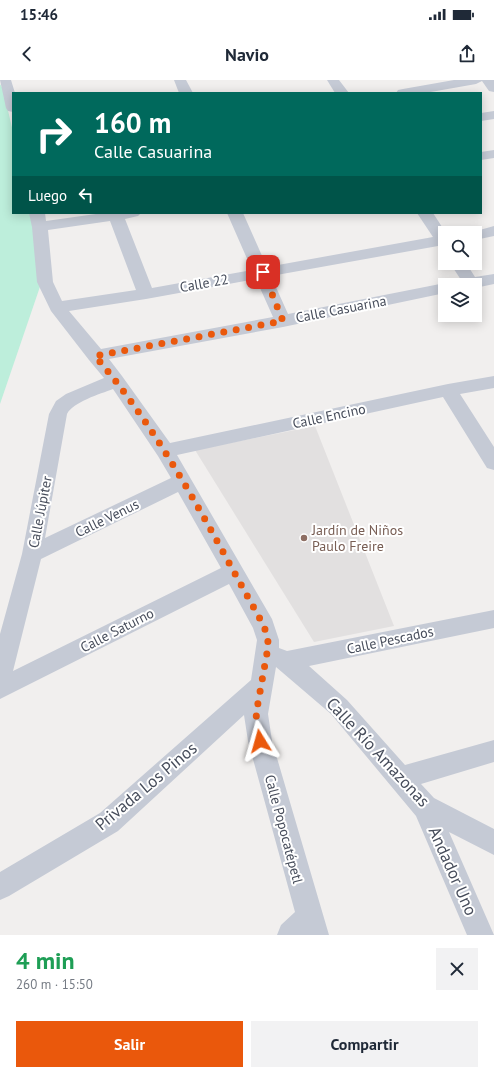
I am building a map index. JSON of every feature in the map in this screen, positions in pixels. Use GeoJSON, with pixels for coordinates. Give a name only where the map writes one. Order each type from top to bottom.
{"type":"FeatureCollection","features":[{"type":"Feature","properties":{"kind":"street"},"geometry":{"type":"LineString","coordinates":[[5,80],[12,104]]}},
{"type":"Feature","properties":{"kind":"street"},"geometry":{"type":"LineString","coordinates":[[180,80],[186,92]]}},
{"type":"Feature","properties":{"kind":"street"},"geometry":{"type":"LineString","coordinates":[[333,80],[341,92]]}},
{"type":"Feature","properties":{"kind":"street"},"geometry":{"type":"LineString","coordinates":[[409,92],[476,80]]}},
{"type":"Feature","properties":{"kind":"street"},"geometry":{"type":"LineString","coordinates":[[487,80],[494,88]]}},
{"type":"Feature","properties":{"kind":"street"},"geometry":{"type":"LineString","coordinates":[[482,117],[494,115]]}},
{"type":"Feature","properties":{"kind":"street"},"geometry":{"type":"LineString","coordinates":[[482,156],[494,154]]}},
{"type":"Feature","properties":{"kind":"street"},"geometry":{"type":"LineString","coordinates":[[39,220],[128,214]]}},
{"type":"Feature","properties":{"kind":"street"},"geometry":{"type":"LineString","coordinates":[[235,214],[263,272],[283,321]]}},
{"type":"Feature","properties":{"kind":"street"},"geometry":{"type":"LineString","coordinates":[[426,214],[438,232]]}},
{"type":"Feature","properties":{"kind":"street"},"geometry":{"type":"LineString","coordinates":[[116,216],[146,294]]}},
{"type":"Feature","properties":{"kind":"street","name":"Calle Popocatépetl"},"geometry":{"type":"LineString","coordinates":[[39,220],[45,282],[57,307],[95,356],[116,380],[165,451],[264,626],[268,640],[277,657],[261,685],[256,714],[260,741],[305,929]]}},
{"type":"Feature","properties":{"kind":"street"},"geometry":{"type":"LineString","coordinates":[[482,234],[494,231]]}},
{"type":"Feature","properties":{"kind":"street","name":"Calle 22"},"geometry":{"type":"LineString","coordinates":[[57,307],[146,294],[438,242]]}},
{"type":"Feature","properties":{"kind":"street"},"geometry":{"type":"LineString","coordinates":[[482,281],[494,279]]}},
{"type":"Feature","properties":{"kind":"street","name":"Calle Casuarina"},"geometry":{"type":"LineString","coordinates":[[95,356],[283,321],[438,289]]}},
{"type":"Feature","properties":{"kind":"street","name":"Calle Júpiter"},"geometry":{"type":"LineString","coordinates":[[0,676],[32,554],[58,414],[62,406],[72,399],[116,380]]}},
{"type":"Feature","properties":{"kind":"street","name":"Calle Encino"},"geometry":{"type":"LineString","coordinates":[[165,451],[448,390],[494,382]]}},
{"type":"Feature","properties":{"kind":"street"},"geometry":{"type":"LineString","coordinates":[[448,390],[494,463]]}},
{"type":"Feature","properties":{"kind":"street","name":"Calle Venus"},"geometry":{"type":"LineString","coordinates":[[32,554],[183,481]]}},
{"type":"Feature","properties":{"kind":"street","name":"Calle Saturno"},"geometry":{"type":"LineString","coordinates":[[0,689],[233,572]]}},
{"type":"Feature","properties":{"kind":"street","name":"Calle Pescados"},"geometry":{"type":"LineString","coordinates":[[277,657],[494,619]]}},
{"type":"Feature","properties":{"kind":"street","name":"Calle Río Amazonas"},"geometry":{"type":"LineString","coordinates":[[277,657],[340,707],[425,808],[494,842]]}},
{"type":"Feature","properties":{"kind":"street","name":"Privada Los Pinos"},"geometry":{"type":"LineString","coordinates":[[0,887],[109,822],[261,685]]}},
{"type":"Feature","properties":{"kind":"street"},"geometry":{"type":"LineString","coordinates":[[400,778],[494,752]]}},
{"type":"Feature","properties":{"kind":"street","name":"Andador Uno"},"geometry":{"type":"LineString","coordinates":[[425,808],[481,935]]}},
{"type":"Feature","properties":{"kind":"shaded area","name":"Jardín de Niños Paulo Freire"},"geometry":{"type":"Polygon","coordinates":[[[315,426],[394,626],[314,642],[195,450],[315,426]]]}},
{"type":"Feature","properties":{"kind":"green space"},"geometry":{"type":"Polygon","coordinates":[[[0,84],[3,89],[12,128],[12,214],[32,214],[45,272],[0,404],[0,84]]]}},
{"type":"Feature","properties":{"kind":"place","name":"Jardín de Niños Paulo Freire"},"geometry":{"type":"Point","coordinates":[304,538]}},
{"type":"Feature","properties":{"kind":"route"},"geometry":{"type":"LineString","coordinates":[[260,741],[256,714],[267,653],[268,640],[264,626],[165,451],[116,380],[95,356],[283,321],[263,272]]}}]}
